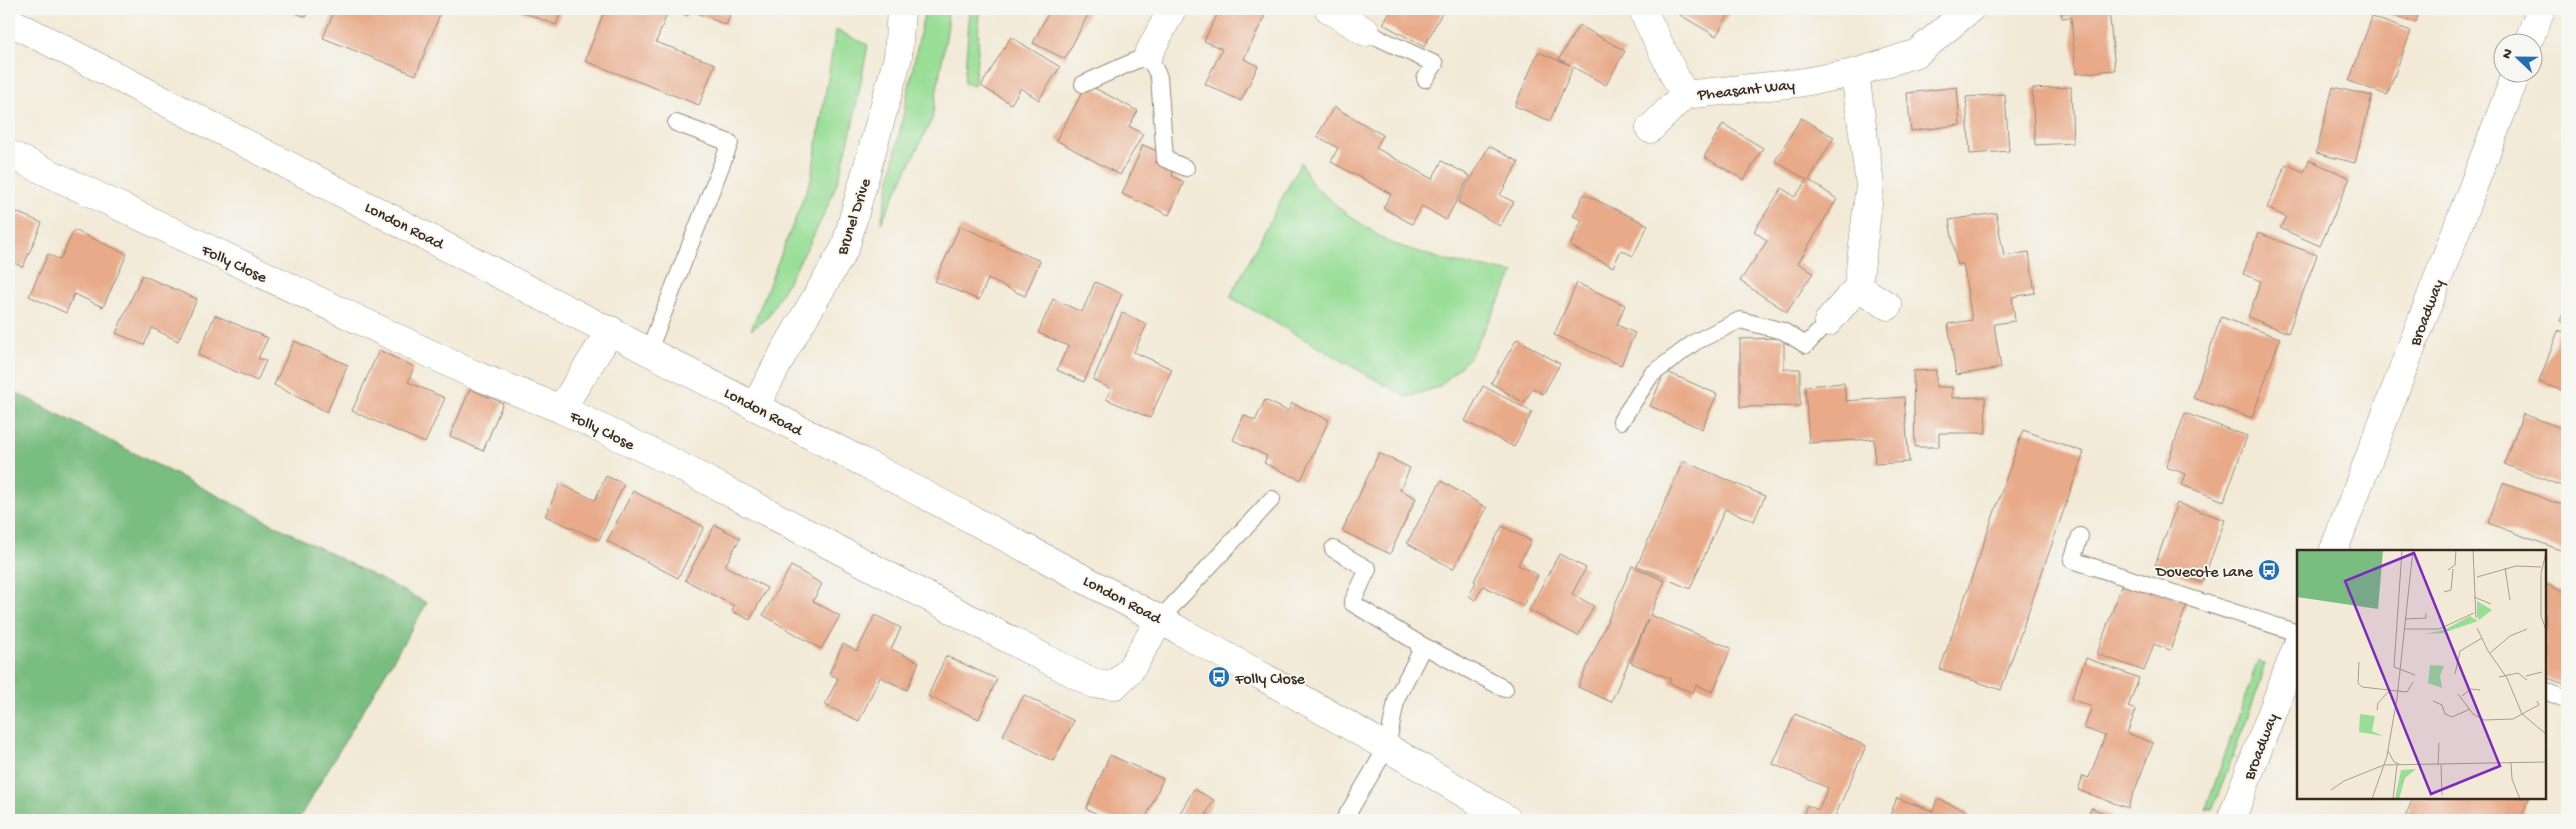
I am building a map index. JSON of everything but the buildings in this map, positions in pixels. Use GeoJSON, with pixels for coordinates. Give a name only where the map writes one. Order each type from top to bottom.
{"type":"FeatureCollection","features":[{"type":"Feature","properties":{"kind":"street","name":"Brunel Drive"},"geometry":{"type":"LineString","coordinates":[[756,405],[784,350],[845,248],[898,57],[901,9]]}},
{"type":"Feature","properties":{"kind":"street"},"geometry":{"type":"LineString","coordinates":[[1148,55],[1172,9]]}},
{"type":"Feature","properties":{"kind":"street"},"geometry":{"type":"LineString","coordinates":[[1329,9],[1366,32]]}},
{"type":"Feature","properties":{"kind":"street"},"geometry":{"type":"LineString","coordinates":[[1644,9],[1644,13],[1684,95]]}},
{"type":"Feature","properties":{"kind":"street","name":"Pheasant Way"},"geometry":{"type":"LineString","coordinates":[[1650,130],[1684,95],[1798,83],[1855,73],[1917,53],[1970,9]]}},
{"type":"Feature","properties":{"kind":"street"},"geometry":{"type":"LineString","coordinates":[[2532,32],[2541,9]]}},
{"type":"Feature","properties":{"kind":"street","name":"London Road"},"geometry":{"type":"LineString","coordinates":[[9,21],[756,405],[1161,618],[1387,747],[1508,820]]}},
{"type":"Feature","properties":{"kind":"street"},"geometry":{"type":"LineString","coordinates":[[1828,322],[1858,287],[1870,184],[1855,73]]}},
{"type":"Feature","properties":{"kind":"street","name":"Broadway"},"geometry":{"type":"LineString","coordinates":[[2334,550],[2513,82]]}},
{"type":"Feature","properties":{"kind":"street","name":"Folly Close"},"geometry":{"type":"LineString","coordinates":[[9,154],[475,375],[560,409],[668,460],[1094,684],[1115,685],[1130,670],[1161,618]]}},
{"type":"Feature","properties":{"kind":"street"},"geometry":{"type":"LineString","coordinates":[[1858,287],[1888,306]]}},
{"type":"Feature","properties":{"kind":"street"},"geometry":{"type":"LineString","coordinates":[[560,409],[611,330]]}},
{"type":"Feature","properties":{"kind":"street","name":"Broadway"},"geometry":{"type":"LineString","coordinates":[[2230,820],[2297,647]]}},
{"type":"Feature","properties":{"kind":"lane"},"geometry":{"type":"LineString","coordinates":[[1366,32],[1435,64],[1426,79]]}},
{"type":"Feature","properties":{"kind":"lane"},"geometry":{"type":"LineString","coordinates":[[1083,84],[1148,55],[1159,78],[1165,159],[1186,168]]}},
{"type":"Feature","properties":{"kind":"lane"},"geometry":{"type":"LineString","coordinates":[[649,350],[730,143],[676,123]]}},
{"type":"Feature","properties":{"kind":"lane"},"geometry":{"type":"LineString","coordinates":[[1621,421],[1651,375],[1695,342],[1740,320],[1783,330],[1806,345],[1828,322]]}},
{"type":"Feature","properties":{"kind":"lane"},"geometry":{"type":"LineString","coordinates":[[1161,618],[1272,499]]}},
{"type":"Feature","properties":{"kind":"lane"},"geometry":{"type":"LineString","coordinates":[[2080,536],[2072,560],[2297,633]]}},
{"type":"Feature","properties":{"kind":"lane"},"geometry":{"type":"LineString","coordinates":[[1333,549],[1368,568],[1352,603],[1418,643],[1505,689]]}},
{"type":"Feature","properties":{"kind":"lane"},"geometry":{"type":"LineString","coordinates":[[1344,820],[1387,747],[1397,696],[1420,654],[1418,643]]}},
{"type":"Feature","properties":{"kind":"lane"},"geometry":{"type":"LineString","coordinates":[[2546,691],[2567,700]]}},
{"type":"Feature","properties":{"kind":"green space"},"geometry":{"type":"Polygon","coordinates":[[[925,9],[947,9],[948,25],[932,119],[881,223],[925,9]]]}},
{"type":"Feature","properties":{"kind":"green space"},"geometry":{"type":"Polygon","coordinates":[[[970,9],[979,9],[978,51],[974,86],[964,83],[970,9]]]}},
{"type":"Feature","properties":{"kind":"green space"},"geometry":{"type":"Polygon","coordinates":[[[836,30],[868,45],[851,132],[839,177],[827,208],[809,245],[767,318],[751,330],[811,179],[836,30]]]}},
{"type":"Feature","properties":{"kind":"green space"},"geometry":{"type":"Polygon","coordinates":[[[1301,162],[1313,185],[1344,212],[1388,242],[1447,261],[1514,273],[1469,358],[1439,387],[1406,397],[1230,297],[1301,162]]]}},
{"type":"Feature","properties":{"kind":"green space"},"geometry":{"type":"Polygon","coordinates":[[[9,389],[427,603],[298,820],[9,820],[9,389]]]}},
{"type":"Feature","properties":{"kind":"green space"},"geometry":{"type":"Polygon","coordinates":[[[2258,660],[2264,664],[2261,681],[2213,808],[2206,809],[2258,660]]]}},
{"type":"Feature","properties":{"kind":"place","name":"Dovecote Lane"},"geometry":{"type":"Point","coordinates":[2269,570]}},
{"type":"Feature","properties":{"kind":"place","name":"Folly Close"},"geometry":{"type":"Point","coordinates":[1219,677]}}]}
